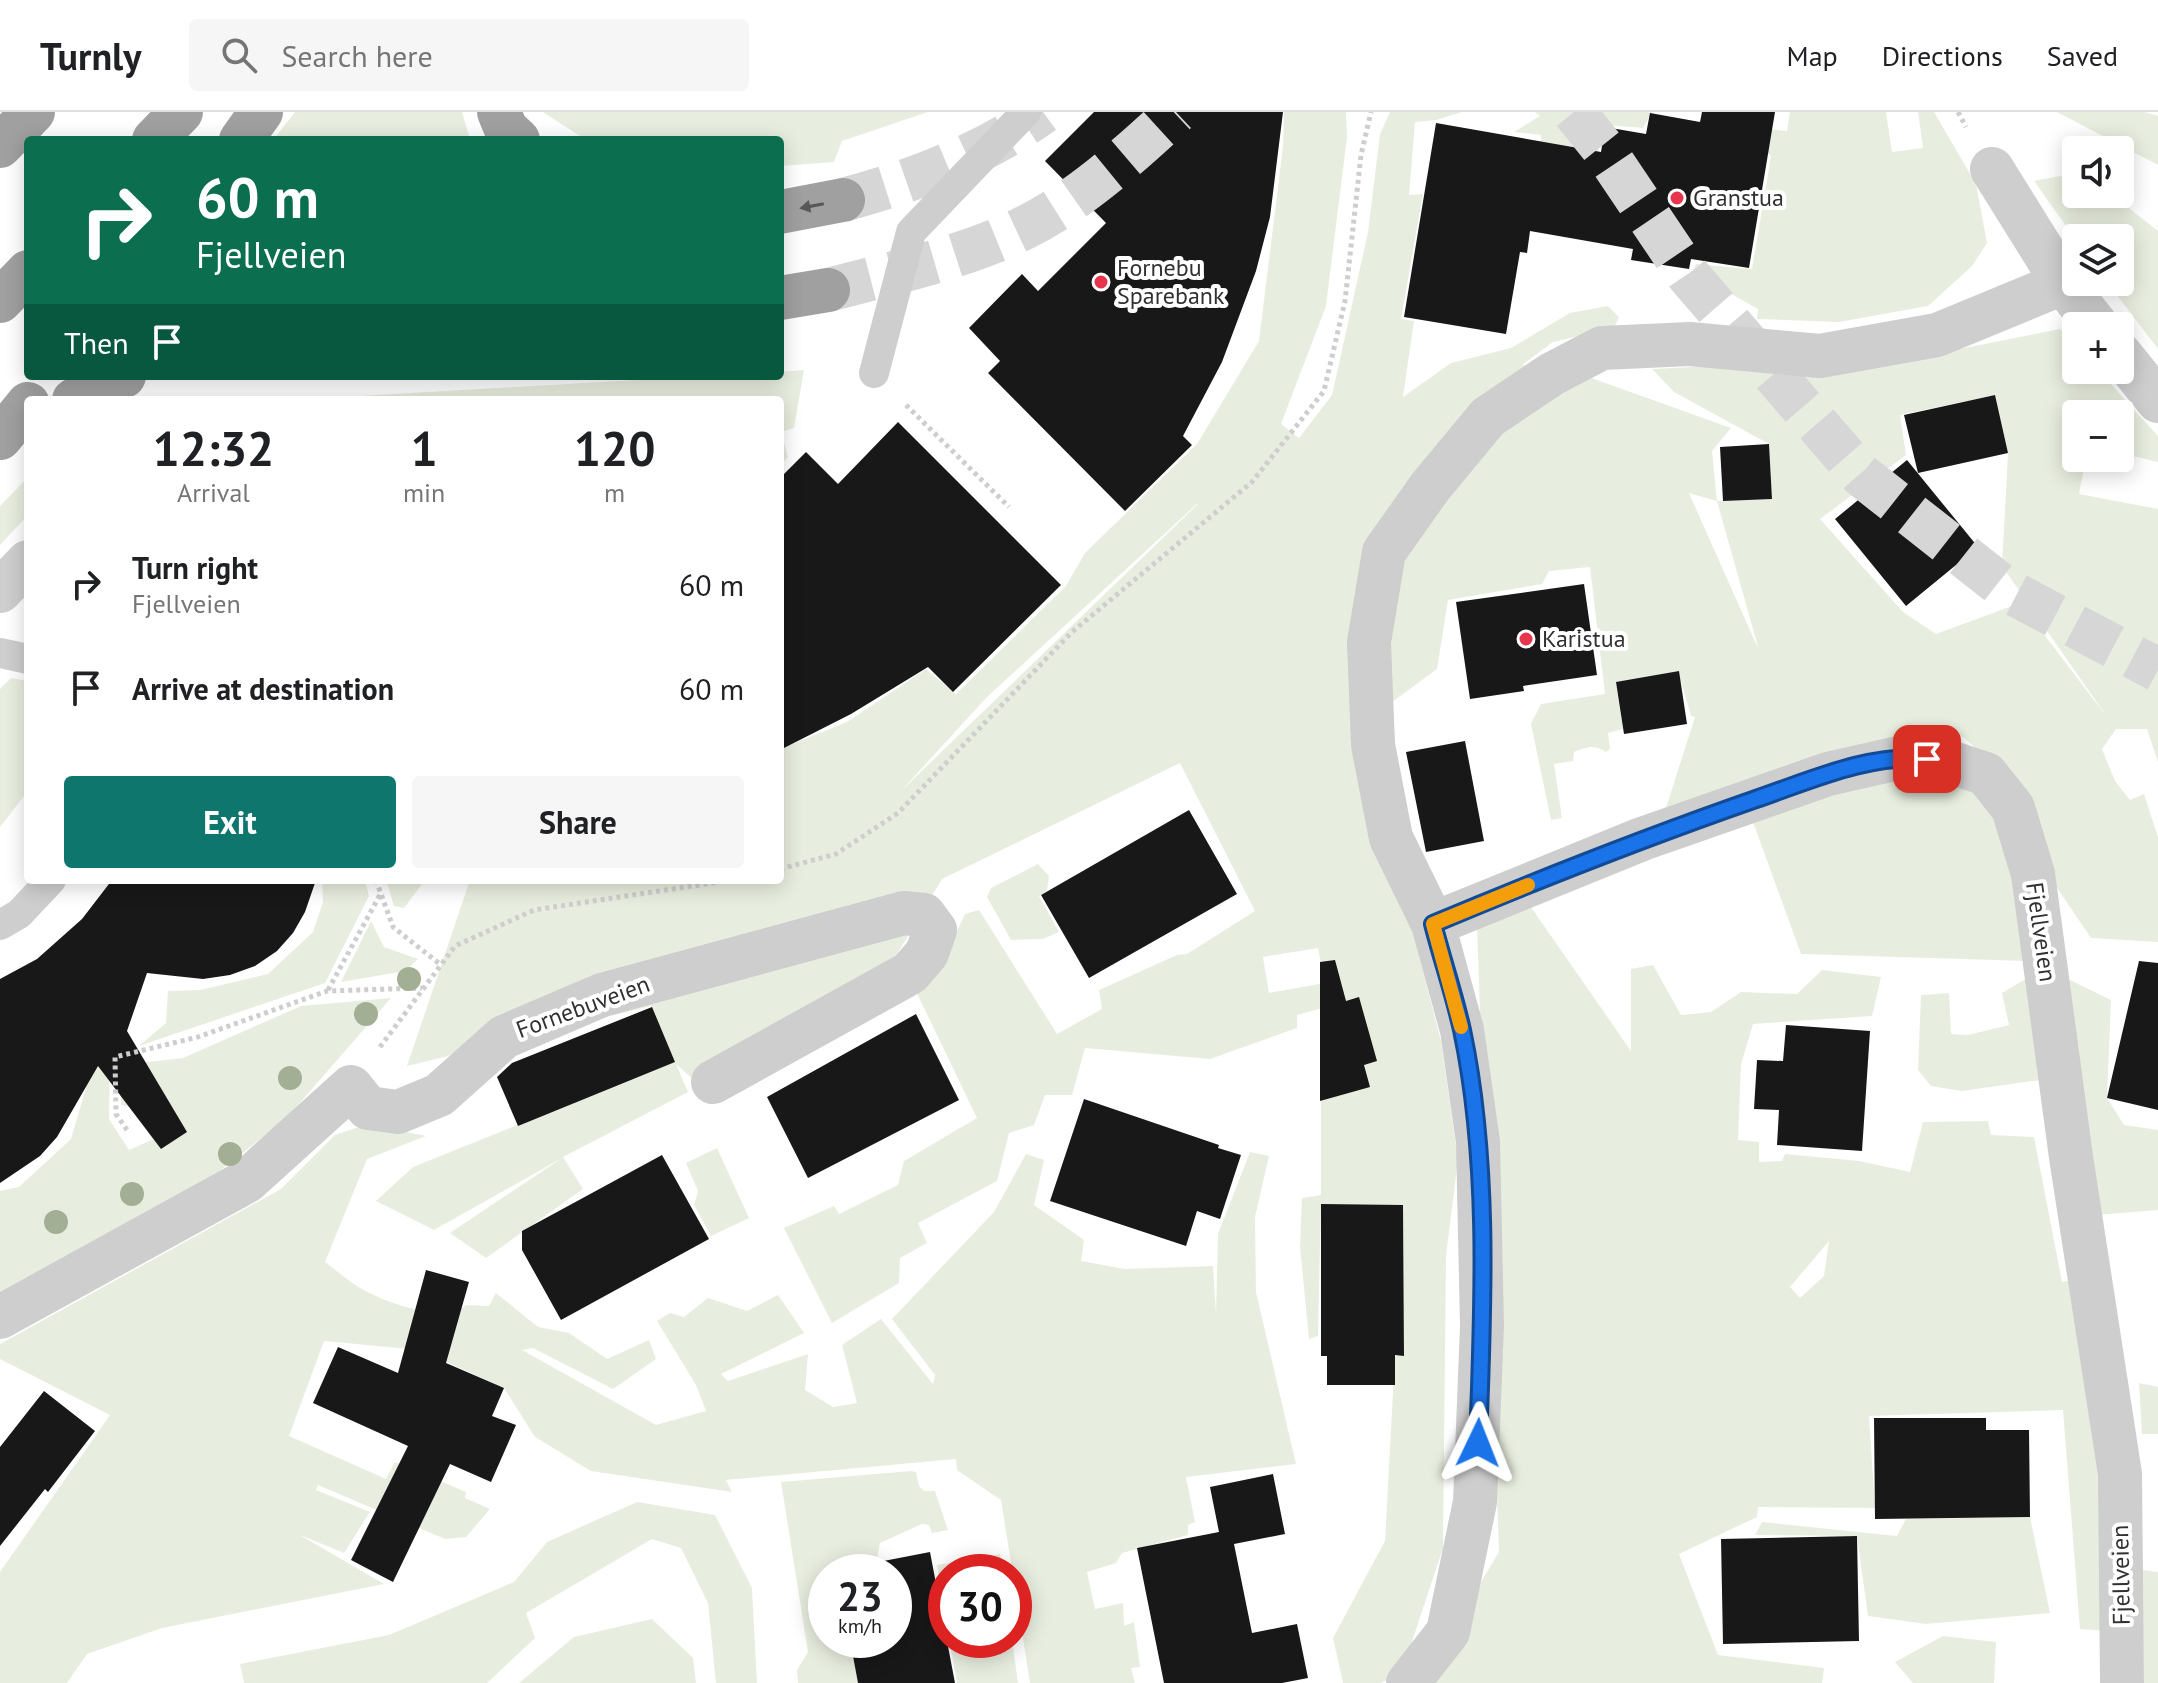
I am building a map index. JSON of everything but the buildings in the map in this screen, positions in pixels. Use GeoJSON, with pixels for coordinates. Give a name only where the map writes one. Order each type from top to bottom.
{"type":"FeatureCollection","features":[{"type":"Feature","properties":{"kind":"highway"},"geometry":{"type":"LineString","coordinates":[[0,146],[33,112]]}},
{"type":"Feature","properties":{"kind":"highway"},"geometry":{"type":"LineString","coordinates":[[158,136],[181,112]]}},
{"type":"Feature","properties":{"kind":"highway"},"geometry":{"type":"LineString","coordinates":[[244,136],[261,112]]}},
{"type":"Feature","properties":{"kind":"highway"},"geometry":{"type":"LineString","coordinates":[[499,112],[506,129],[514,136]]}},
{"type":"Feature","properties":{"kind":"highway"},"geometry":{"type":"LineString","coordinates":[[784,211],[843,200]]}},
{"type":"Feature","properties":{"kind":"highway"},"geometry":{"type":"LineString","coordinates":[[0,301],[24,276]]}},
{"type":"Feature","properties":{"kind":"highway"},"geometry":{"type":"LineString","coordinates":[[784,297],[828,290]]}},
{"type":"Feature","properties":{"kind":"highway"},"geometry":{"type":"LineString","coordinates":[[35,396],[48,380]]}},
{"type":"Feature","properties":{"kind":"highway"},"geometry":{"type":"LineString","coordinates":[[82,396],[116,380]]}},
{"type":"Feature","properties":{"kind":"highway"},"geometry":{"type":"LineString","coordinates":[[0,438],[24,409]]}},
{"type":"Feature","properties":{"kind":"highway"},"geometry":{"type":"LineString","coordinates":[[0,456],[24,438]]}},
{"type":"Feature","properties":{"kind":"street"},"geometry":{"type":"LineString","coordinates":[[1992,169],[2062,281]]}},
{"type":"Feature","properties":{"kind":"street"},"geometry":{"type":"LineString","coordinates":[[1408,1683],[1448,1632],[1463,1560],[1475,1502],[1482,1326],[1478,1142],[1462,1030],[1433,924],[1391,838],[1373,745],[1369,642],[1384,552],[1430,487],[1488,417],[1552,374],[1602,348],[1690,344],[1820,356],[1937,335],[2062,283]]}},
{"type":"Feature","properties":{"kind":"street"},"geometry":{"type":"LineString","coordinates":[[2073,296],[2086,312]]}},
{"type":"Feature","properties":{"kind":"street"},"geometry":{"type":"LineString","coordinates":[[2134,371],[2158,401]]}},
{"type":"Feature","properties":{"kind":"street"},"geometry":{"type":"LineString","coordinates":[[0,591],[24,566]]}},
{"type":"Feature","properties":{"kind":"street","name":"Fjellveien"},"geometry":{"type":"LineString","coordinates":[[1433,924],[1642,839],[1828,774],[1903,757],[1950,762],[1986,774],[2013,808],[2033,874],[2071,1157],[2120,1474],[2122,1683]]}},
{"type":"Feature","properties":{"kind":"street","name":"Fornebuveien"},"geometry":{"type":"LineString","coordinates":[[351,1087],[368,1108],[398,1112],[439,1095],[504,1037],[602,995],[904,913],[924,915],[935,930],[927,953],[910,973],[713,1082]]}},
{"type":"Feature","properties":{"kind":"street"},"geometry":{"type":"LineString","coordinates":[[0,1317],[247,1181],[351,1087]]}},
{"type":"Feature","properties":{"kind":"lane"},"geometry":{"type":"LineString","coordinates":[[874,373],[911,232],[1026,112]]}},
{"type":"Feature","properties":{"kind":"lane"},"geometry":{"type":"LineString","coordinates":[[0,653],[24,658]]}},
{"type":"Feature","properties":{"kind":"lane"},"geometry":{"type":"LineString","coordinates":[[0,925],[19,914],[47,884]]}},
{"type":"Feature","properties":{"kind":"path"},"geometry":{"type":"LineString","coordinates":[[784,868],[836,854],[898,813],[1072,632],[1252,482],[1324,391],[1345,301],[1361,155],[1371,112]]}},
{"type":"Feature","properties":{"kind":"path"},"geometry":{"type":"LineString","coordinates":[[874,373],[1009,507]]}},
{"type":"Feature","properties":{"kind":"path"},"geometry":{"type":"LineString","coordinates":[[378,884],[393,927],[441,965]]}},
{"type":"Feature","properties":{"kind":"path"},"geometry":{"type":"LineString","coordinates":[[351,1087],[455,946],[534,910],[706,884]]}},
{"type":"Feature","properties":{"kind":"path"},"geometry":{"type":"LineString","coordinates":[[327,991],[381,893]]}},
{"type":"Feature","properties":{"kind":"path"},"geometry":{"type":"LineString","coordinates":[[127,1130],[116,1114],[115,1057],[198,1037],[327,991],[423,987]]}},
{"type":"Feature","properties":{"kind":"green space"},"geometry":{"type":"Polygon","coordinates":[[[295,112],[462,112],[469,136],[276,136],[295,112]]]}},
{"type":"Feature","properties":{"kind":"green space"},"geometry":{"type":"Polygon","coordinates":[[[543,112],[928,112],[842,141],[834,162],[784,166],[784,136],[580,136],[543,112]]]}},
{"type":"Feature","properties":{"kind":"green space"},"geometry":{"type":"Polygon","coordinates":[[[1284,112],[1346,112],[1347,137],[1326,306],[1281,424],[1299,438],[1332,395],[1368,232],[1380,134],[1390,112],[1462,112],[1436,120],[1415,122],[1409,195],[1423,194],[1401,319],[1414,321],[1403,397],[1451,363],[1511,348],[1570,313],[1608,306],[1619,317],[1614,328],[1553,342],[1522,365],[1583,375],[1731,428],[1712,451],[1717,501],[1772,499],[1769,444],[1674,392],[1652,369],[1732,365],[1878,365],[2060,329],[2062,384],[2111,384],[2125,400],[2062,400],[2062,472],[2083,472],[2079,494],[2158,509],[2158,762],[2147,729],[2116,729],[2102,749],[2115,781],[2130,800],[2144,794],[2158,837],[2158,942],[2091,938],[2051,879],[2002,771],[1963,737],[1917,740],[1665,811],[1695,717],[1691,716],[1678,671],[1616,683],[1623,729],[1608,733],[1610,749],[1606,752],[1594,747],[1586,748],[1574,752],[1573,761],[1554,764],[1562,818],[1551,820],[1531,724],[1541,704],[1605,694],[1590,567],[1549,571],[1542,584],[1448,600],[1437,669],[1350,733],[1412,928],[1441,1041],[1458,1160],[1446,1256],[1443,1548],[1402,1672],[1381,1683],[1343,1683],[1333,1638],[1385,1541],[1395,1355],[1404,1355],[1403,1205],[1321,1205],[1318,1336],[1309,1339],[1300,1247],[1302,1198],[1321,1195],[1321,1101],[1364,1065],[1359,998],[1297,1015],[1297,1028],[1210,1059],[1085,1048],[1072,1095],[1045,1095],[1034,1125],[1009,1133],[997,1181],[918,1223],[927,1243],[900,1258],[899,1283],[832,1323],[784,1228],[834,1206],[839,1214],[898,1185],[904,1161],[977,1118],[911,981],[943,961],[965,914],[979,910],[1057,1034],[1102,1009],[1099,990],[1177,955],[1187,954],[1255,911],[1180,763],[942,879],[856,1023],[714,1098],[676,1064],[688,1092],[563,1157],[583,1189],[486,1258],[450,1233],[562,1158],[434,1230],[376,1201],[413,1167],[674,1062],[651,1006],[407,1066],[469,884],[784,884],[784,747],[847,722],[926,669],[956,694],[1066,586],[1085,553],[1197,444],[1259,341],[1283,146],[1284,112]],[[1995,395],[1900,415],[1906,455],[1820,519],[1903,612],[1936,634],[2020,603],[2107,717],[2002,566],[2008,453],[1995,395]],[[1689,493],[1757,646],[1717,501],[1689,493]],[[1198,504],[986,698],[901,791],[1198,504]],[[1318,948],[1263,957],[1269,993],[1325,983],[1318,948]]]}},
{"type":"Feature","properties":{"kind":"green space"},"geometry":{"type":"Polygon","coordinates":[[[1535,112],[1652,112],[1643,128],[1605,125],[1598,153],[1541,145],[1541,135],[1514,132],[1540,116],[1535,112]]]}},
{"type":"Feature","properties":{"kind":"green space"},"geometry":{"type":"Polygon","coordinates":[[[1790,112],[1886,112],[1892,152],[1923,148],[1918,112],[1934,112],[1976,184],[1987,243],[1972,266],[1928,306],[1839,322],[1757,319],[1758,309],[1692,272],[1696,264],[1752,269],[1771,156],[1762,147],[1767,129],[1787,131],[1790,112]]]}},
{"type":"Feature","properties":{"kind":"green space"},"geometry":{"type":"Polygon","coordinates":[[[2057,112],[2144,112],[2158,116],[2158,165],[2134,152],[2134,136],[2103,136],[2057,112]]]}},
{"type":"Feature","properties":{"kind":"green space"},"geometry":{"type":"Polygon","coordinates":[[[2062,177],[2062,208],[2129,208],[2158,231],[2158,349],[2134,317],[2134,312],[2130,312],[2118,296],[2134,296],[2134,224],[2065,224],[2034,181],[2062,177]]]}},
{"type":"Feature","properties":{"kind":"green space"},"geometry":{"type":"Polygon","coordinates":[[[804,370],[794,428],[784,431],[784,396],[361,396],[637,380],[784,380],[784,372],[804,370]]]}},
{"type":"Feature","properties":{"kind":"green space"},"geometry":{"type":"Polygon","coordinates":[[[2134,410],[2158,436],[2158,462],[2134,456],[2134,410]]]}},
{"type":"Feature","properties":{"kind":"green space"},"geometry":{"type":"Polygon","coordinates":[[[24,481],[24,519],[0,545],[0,506],[24,481]]]}},
{"type":"Feature","properties":{"kind":"green space"},"geometry":{"type":"Polygon","coordinates":[[[11,678],[24,680],[24,796],[0,827],[0,689],[11,678]]]}},
{"type":"Feature","properties":{"kind":"green space"},"geometry":{"type":"Polygon","coordinates":[[[1920,776],[1967,782],[2003,825],[2026,961],[1801,954],[1753,822],[1858,783],[1920,776]]]}},
{"type":"Feature","properties":{"kind":"green space"},"geometry":{"type":"Polygon","coordinates":[[[1038,864],[1049,876],[1047,890],[1039,896],[1059,932],[1043,939],[1011,940],[987,897],[991,888],[1038,864]]]}},
{"type":"Feature","properties":{"kind":"green space"},"geometry":{"type":"Polygon","coordinates":[[[322,884],[366,884],[369,896],[325,983],[139,1046],[166,1023],[168,991],[200,990],[268,974],[313,932],[323,902],[322,884]]]}},
{"type":"Feature","properties":{"kind":"green space"},"geometry":{"type":"Polygon","coordinates":[[[387,884],[422,884],[404,908],[394,906],[387,884]]]}},
{"type":"Feature","properties":{"kind":"green space"},"geometry":{"type":"Polygon","coordinates":[[[1526,900],[1631,1051],[1631,969],[1653,965],[1681,1015],[1711,1012],[1741,992],[1797,994],[1822,970],[1881,977],[1872,1016],[1753,1024],[1741,1064],[1738,1140],[1759,1142],[1759,1162],[1782,1161],[1785,1154],[1859,1161],[1910,1172],[1923,1122],[1988,1121],[1991,1135],[2034,1137],[2062,1282],[2073,1280],[2099,1410],[2110,1631],[2080,1629],[2063,1410],[1869,1416],[1875,1508],[1758,1507],[1757,1517],[1679,1554],[1718,1655],[1824,1668],[1822,1683],[1420,1683],[1499,1552],[1477,926],[1526,900]],[[1829,1241],[1790,1287],[1800,1298],[1824,1276],[1829,1241]]]}},
{"type":"Feature","properties":{"kind":"green space"},"geometry":{"type":"Polygon","coordinates":[[[371,921],[384,947],[418,959],[405,971],[341,982],[371,921]]]}},
{"type":"Feature","properties":{"kind":"green space"},"geometry":{"type":"Polygon","coordinates":[[[2029,977],[2040,1080],[1962,1091],[1931,1086],[1918,1070],[1921,995],[1949,993],[1951,1034],[1968,1035],[2009,1025],[2002,993],[2029,977]]]}},
{"type":"Feature","properties":{"kind":"green space"},"geometry":{"type":"Polygon","coordinates":[[[2070,980],[2111,1000],[2107,1098],[2124,1125],[2158,1130],[2158,1210],[2097,1215],[2060,1017],[2070,980]]]}},
{"type":"Feature","properties":{"kind":"green space"},"geometry":{"type":"Polygon","coordinates":[[[391,998],[286,1119],[198,1188],[0,1295],[0,1191],[19,1187],[71,1139],[86,1088],[81,1037],[110,1060],[109,1119],[129,1150],[156,1138],[129,1107],[121,1105],[121,1065],[183,1058],[301,1006],[391,998]]]}},
{"type":"Feature","properties":{"kind":"green space"},"geometry":{"type":"Polygon","coordinates":[[[368,1124],[426,1136],[367,1159],[325,1262],[370,1293],[429,1312],[456,1311],[466,1305],[489,1306],[496,1293],[538,1327],[569,1333],[607,1359],[649,1340],[656,1359],[613,1389],[533,1348],[522,1350],[656,1425],[706,1411],[696,1385],[657,1321],[670,1313],[684,1317],[708,1298],[747,1311],[778,1295],[804,1333],[721,1374],[728,1381],[808,1354],[805,1390],[833,1407],[857,1403],[842,1345],[881,1319],[933,1384],[935,1375],[892,1319],[994,1212],[1026,1154],[1044,1160],[1034,1205],[1084,1240],[1081,1261],[1125,1269],[1213,1266],[1216,1314],[1218,1234],[1250,1152],[1269,1156],[1255,1217],[1256,1292],[1296,1464],[1186,1477],[1195,1522],[1188,1525],[1188,1535],[1122,1553],[1116,1563],[1087,1572],[1095,1609],[1123,1603],[1124,1626],[1134,1622],[1140,1667],[1131,1668],[1135,1683],[1030,1683],[1026,1658],[1032,1658],[1032,1554],[1010,1554],[1001,1500],[957,1470],[956,1459],[726,1480],[732,1492],[591,1471],[535,1437],[504,1388],[420,1350],[324,1341],[289,1436],[386,1479],[395,1462],[466,1492],[465,1498],[490,1509],[466,1537],[445,1539],[318,1485],[316,1490],[370,1512],[344,1553],[300,1535],[384,1584],[162,1628],[87,1654],[67,1683],[0,1683],[0,1572],[110,1415],[0,1359],[0,1344],[281,1189],[335,1135],[368,1124]]]}},
{"type":"Feature","properties":{"kind":"green space"},"geometry":{"type":"Polygon","coordinates":[[[717,1148],[749,1218],[711,1236],[694,1205],[698,1191],[686,1163],[717,1148]]]}},
{"type":"Feature","properties":{"kind":"green space"},"geometry":{"type":"Polygon","coordinates":[[[2139,1383],[2158,1387],[2158,1434],[2142,1434],[2139,1383]]]}},
{"type":"Feature","properties":{"kind":"green space"},"geometry":{"type":"Polygon","coordinates":[[[916,1472],[919,1486],[924,1491],[935,1491],[948,1530],[932,1533],[929,1525],[922,1524],[880,1543],[878,1554],[808,1554],[808,1652],[781,1482],[916,1472]]]}},
{"type":"Feature","properties":{"kind":"green space"},"geometry":{"type":"Polygon","coordinates":[[[637,1502],[715,1515],[752,1588],[757,1683],[716,1683],[708,1603],[681,1548],[652,1539],[526,1613],[535,1638],[487,1683],[244,1683],[240,1664],[389,1635],[514,1582],[547,1542],[637,1502]]]}},
{"type":"Feature","properties":{"kind":"green space"},"geometry":{"type":"Polygon","coordinates":[[[2030,1517],[2050,1613],[1926,1624],[1868,1616],[1857,1536],[1755,1535],[1762,1522],[1897,1536],[1906,1519],[2030,1517]]]}},
{"type":"Feature","properties":{"kind":"green space"},"geometry":{"type":"Polygon","coordinates":[[[2142,1570],[2158,1572],[2158,1683],[2144,1683],[2142,1570]]]}},
{"type":"Feature","properties":{"kind":"green space"},"geometry":{"type":"Polygon","coordinates":[[[652,1619],[693,1658],[696,1683],[519,1683],[574,1637],[652,1619]]]}},
{"type":"Feature","properties":{"kind":"green space"},"geometry":{"type":"Polygon","coordinates":[[[1943,1636],[1996,1642],[1994,1683],[1913,1683],[1895,1662],[1943,1636]]]}},
{"type":"Feature","properties":{"kind":"green space"},"geometry":{"type":"Polygon","coordinates":[[[808,1652],[808,1658],[853,1658],[858,1683],[798,1683],[797,1670],[808,1652]]]}},
{"type":"Feature","properties":{"kind":"green space"},"geometry":{"type":"Polygon","coordinates":[[[953,1658],[1015,1658],[1018,1683],[957,1683],[953,1658]]]}},
{"type":"Feature","properties":{"kind":"tunnel"},"geometry":{"type":"LineString","coordinates":[[843,200],[947,165],[997,141],[1043,112]]}},
{"type":"Feature","properties":{"kind":"tunnel"},"geometry":{"type":"LineString","coordinates":[[828,290],[954,256],[1026,227],[1085,190],[1176,112]]}},
{"type":"Feature","properties":{"kind":"tunnel"},"geometry":{"type":"LineString","coordinates":[[1574,112],[1602,147],[1688,275],[1861,475],[2007,590],[2158,670]]}},
{"type":"Feature","properties":{"kind":"slow traffic"},"geometry":{"type":"LineString","coordinates":[[1461,1027],[1433,924],[1528,885]]}},
{"type":"Feature","properties":{"kind":"place","name":"Granstua"},"geometry":{"type":"Point","coordinates":[1677,198]}},
{"type":"Feature","properties":{"kind":"place","name":"Fornebu Sparebank"},"geometry":{"type":"Point","coordinates":[1101,282]}},
{"type":"Feature","properties":{"kind":"place","name":"Karistua"},"geometry":{"type":"Point","coordinates":[1526,639]}},
{"type":"Feature","properties":{"kind":"route"},"geometry":{"type":"LineString","coordinates":[[1478,1443],[1482,1326],[1478,1142],[1462,1030],[1433,924],[1642,839],[1828,774],[1903,757],[1927,759]]}}]}
